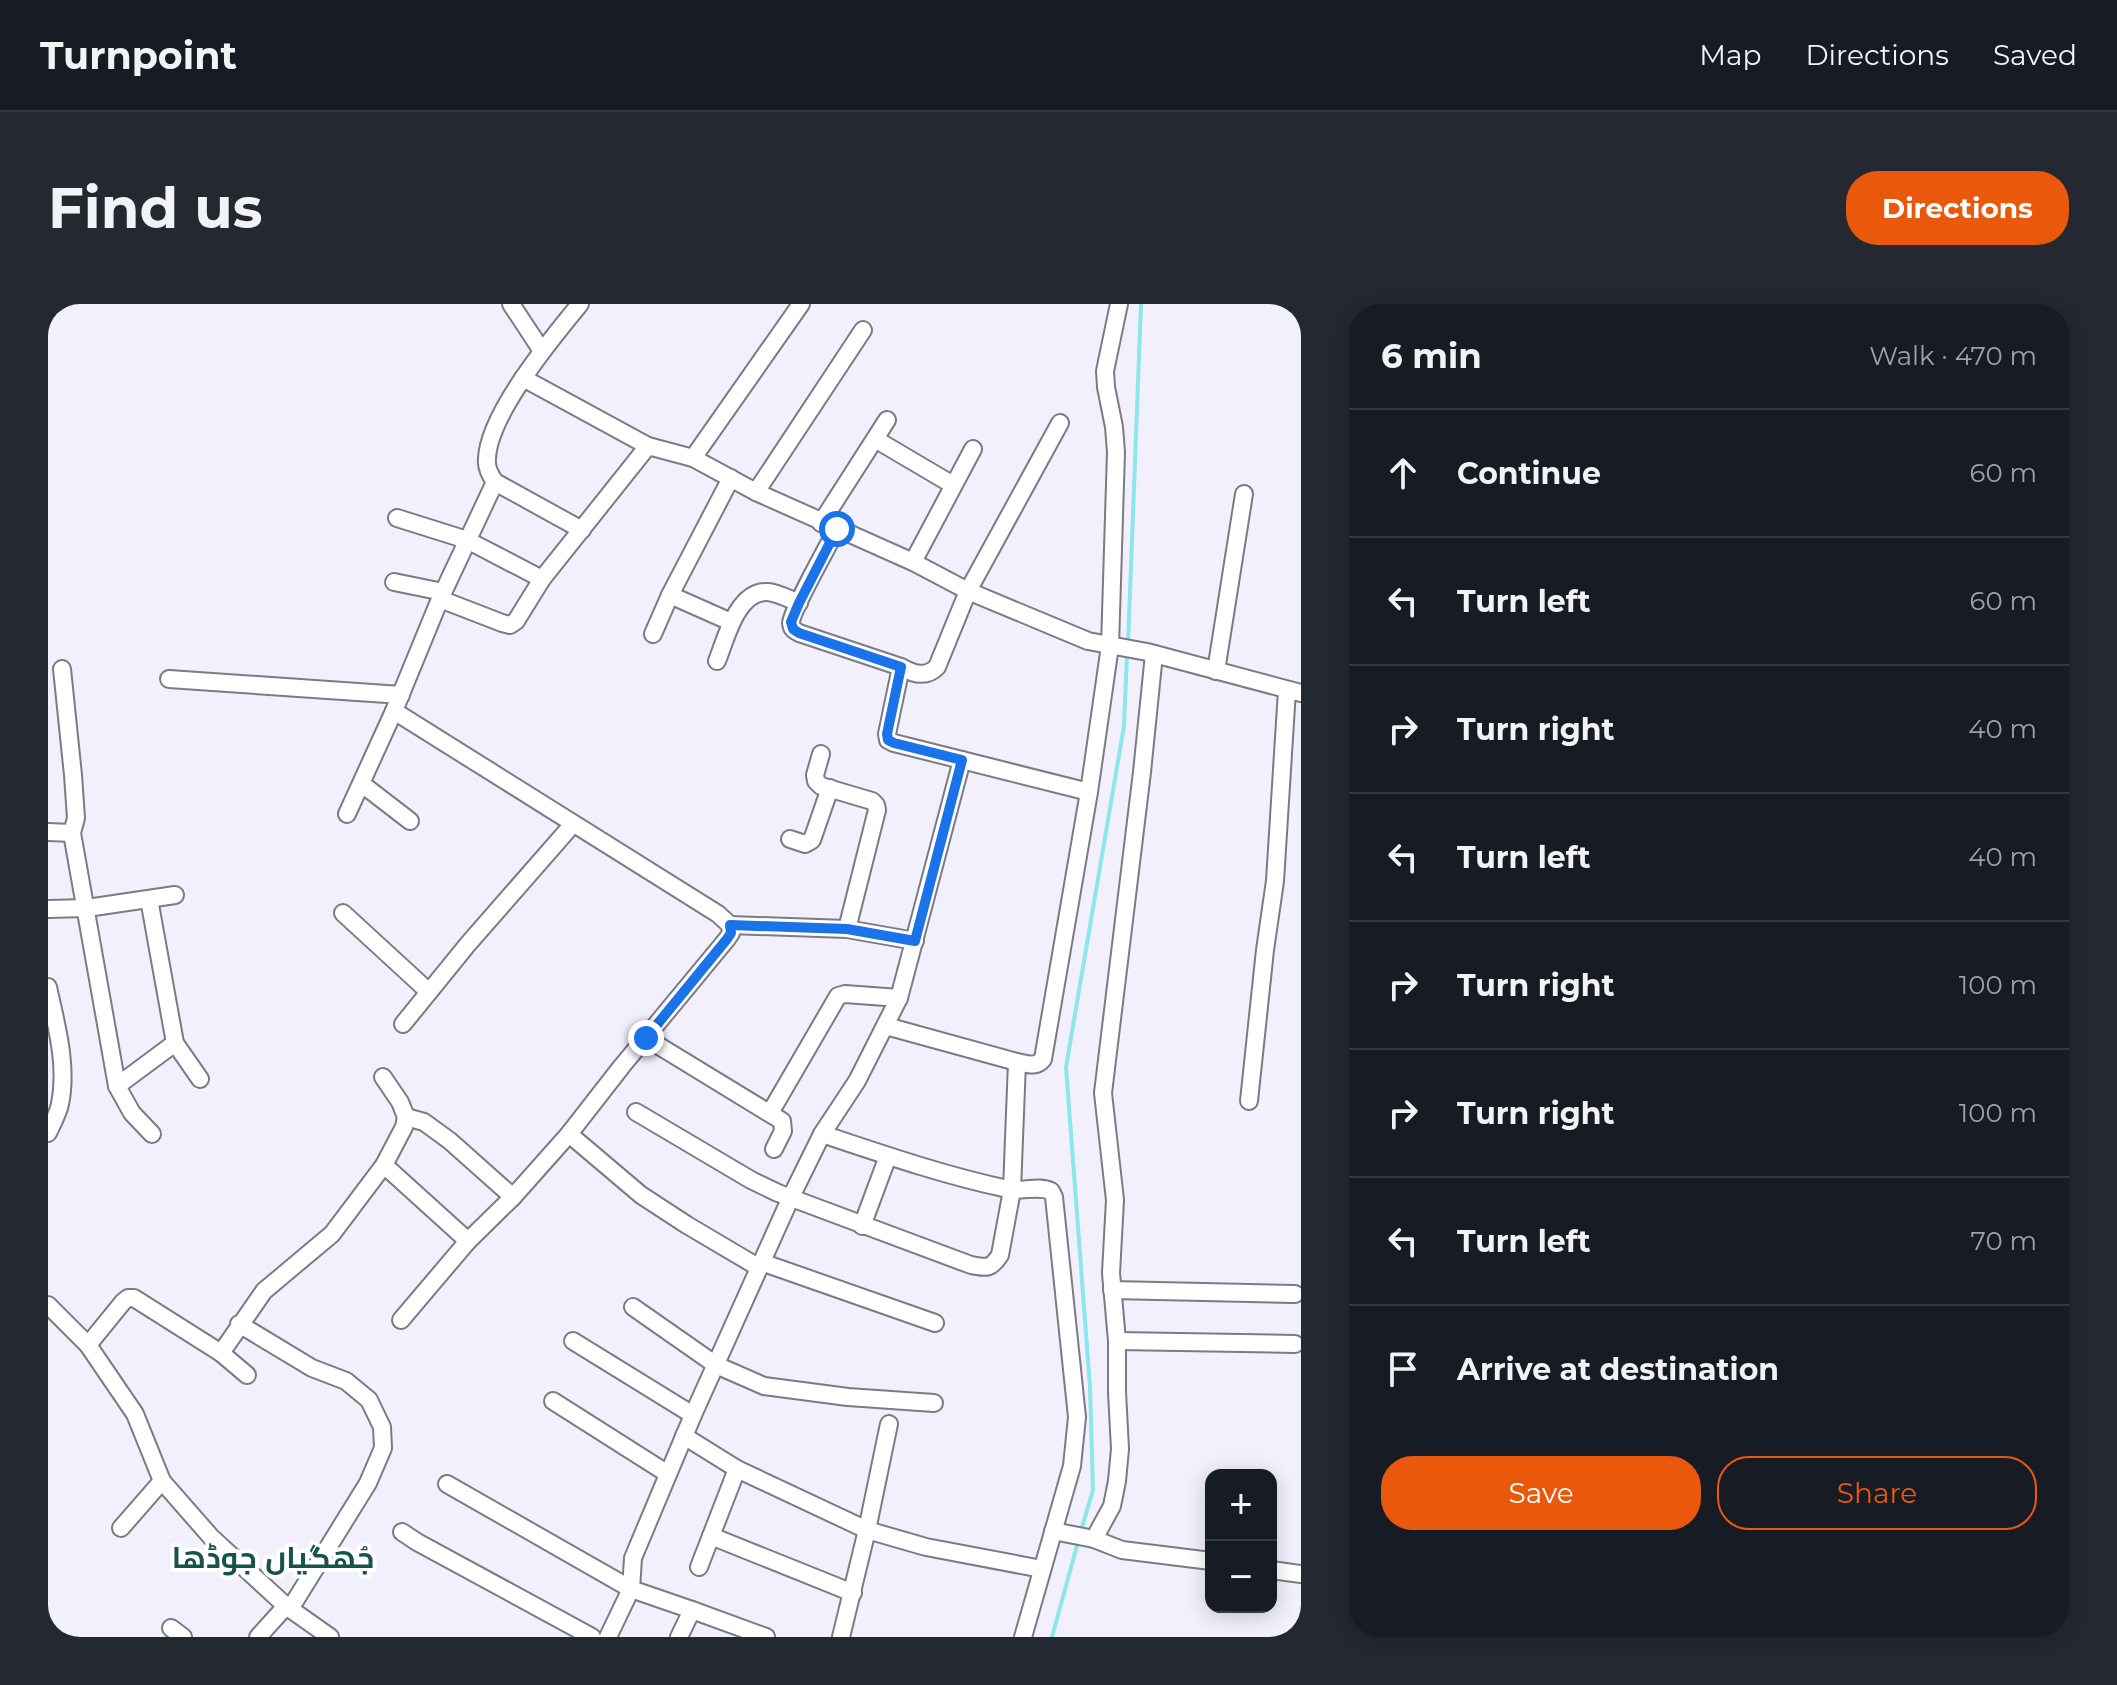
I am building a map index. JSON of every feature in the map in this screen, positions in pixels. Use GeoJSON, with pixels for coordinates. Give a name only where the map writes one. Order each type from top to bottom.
{"type":"FeatureCollection","features":[{"type":"Feature","properties":{"kind":"street"},"geometry":{"type":"LineString","coordinates":[[511,304],[542,351]]}},
{"type":"Feature","properties":{"kind":"street"},"geometry":{"type":"LineString","coordinates":[[580,304],[523,378],[498,422],[486,461],[495,482],[582,530]]}},
{"type":"Feature","properties":{"kind":"street"},"geometry":{"type":"LineString","coordinates":[[693,458],[801,304]]}},
{"type":"Feature","properties":{"kind":"street"},"geometry":{"type":"LineString","coordinates":[[886,1026],[1017,1062],[1034,1065],[1040,1064],[1043,1059],[1115,647],[1116,452],[1105,371],[1119,304]]}},
{"type":"Feature","properties":{"kind":"street"},"geometry":{"type":"LineString","coordinates":[[756,492],[863,330]]}},
{"type":"Feature","properties":{"kind":"street"},"geometry":{"type":"LineString","coordinates":[[523,378],[648,446],[693,458],[756,492],[913,562],[968,591],[1088,641],[1151,653],[1294,692],[1249,1101]]}},
{"type":"Feature","properties":{"kind":"street"},"geometry":{"type":"LineString","coordinates":[[887,420],[829,526],[791,622],[793,629],[799,633],[920,675],[930,673],[937,667],[968,591],[1060,423]]}},
{"type":"Feature","properties":{"kind":"street"},"geometry":{"type":"LineString","coordinates":[[875,439],[953,485]]}},
{"type":"Feature","properties":{"kind":"street"},"geometry":{"type":"LineString","coordinates":[[394,582],[441,596],[510,625],[516,621],[542,579],[648,446]]}},
{"type":"Feature","properties":{"kind":"street"},"geometry":{"type":"LineString","coordinates":[[913,562],[973,449]]}},
{"type":"Feature","properties":{"kind":"street"},"geometry":{"type":"LineString","coordinates":[[653,634],[731,478]]}},
{"type":"Feature","properties":{"kind":"street"},"geometry":{"type":"LineString","coordinates":[[347,814],[401,695],[441,596],[495,482]]}},
{"type":"Feature","properties":{"kind":"street"},"geometry":{"type":"LineString","coordinates":[[1216,671],[1244,494]]}},
{"type":"Feature","properties":{"kind":"street"},"geometry":{"type":"LineString","coordinates":[[397,518],[467,540],[542,579]]}},
{"type":"Feature","properties":{"kind":"street"},"geometry":{"type":"LineString","coordinates":[[717,661],[731,622],[747,598],[769,592],[799,603]]}},
{"type":"Feature","properties":{"kind":"street"},"geometry":{"type":"LineString","coordinates":[[670,595],[731,622]]}},
{"type":"Feature","properties":{"kind":"street"},"geometry":{"type":"LineString","coordinates":[[1094,1539],[1112,1506],[1120,1449],[1117,1341],[1111,1273],[1115,1200],[1103,1093],[1142,772],[1151,653]]}},
{"type":"Feature","properties":{"kind":"street"},"geometry":{"type":"LineString","coordinates":[[901,667],[888,740],[1089,792]]}},
{"type":"Feature","properties":{"kind":"street"},"geometry":{"type":"LineString","coordinates":[[62,669],[76,818],[72,833],[117,1086],[132,1113],[152,1134]]}},
{"type":"Feature","properties":{"kind":"street"},"geometry":{"type":"LineString","coordinates":[[169,679],[401,695]]}},
{"type":"Feature","properties":{"kind":"street"},"geometry":{"type":"LineString","coordinates":[[394,711],[718,914],[730,925],[731,933],[569,1134],[513,1197],[468,1241],[401,1320]]}},
{"type":"Feature","properties":{"kind":"street"},"geometry":{"type":"LineString","coordinates":[[821,754],[816,781],[821,786],[872,801],[877,810],[847,929]]}},
{"type":"Feature","properties":{"kind":"street"},"geometry":{"type":"LineString","coordinates":[[608,1637],[631,1589],[633,1558],[760,1264],[822,1134],[857,1081],[899,998],[962,760]]}},
{"type":"Feature","properties":{"kind":"street"},"geometry":{"type":"LineString","coordinates":[[362,784],[410,821]]}},
{"type":"Feature","properties":{"kind":"street"},"geometry":{"type":"LineString","coordinates":[[790,839],[805,844],[812,840],[830,788]]}},
{"type":"Feature","properties":{"kind":"street"},"geometry":{"type":"LineString","coordinates":[[403,1024],[573,824]]}},
{"type":"Feature","properties":{"kind":"street"},"geometry":{"type":"LineString","coordinates":[[48,832],[72,833]]}},
{"type":"Feature","properties":{"kind":"street"},"geometry":{"type":"LineString","coordinates":[[48,909],[87,908],[175,895]]}},
{"type":"Feature","properties":{"kind":"street"},"geometry":{"type":"LineString","coordinates":[[149,899],[175,1043],[200,1079]]}},
{"type":"Feature","properties":{"kind":"street"},"geometry":{"type":"LineString","coordinates":[[343,913],[429,992]]}},
{"type":"Feature","properties":{"kind":"street"},"geometry":{"type":"LineString","coordinates":[[730,925],[847,929],[915,941]]}},
{"type":"Feature","properties":{"kind":"street"},"geometry":{"type":"LineString","coordinates":[[48,987],[60,1039],[62,1084],[59,1106],[48,1133]]}},
{"type":"Feature","properties":{"kind":"street"},"geometry":{"type":"LineString","coordinates":[[770,1113],[838,996],[899,998]]}},
{"type":"Feature","properties":{"kind":"street"},"geometry":{"type":"LineString","coordinates":[[646,1038],[782,1121],[784,1126],[774,1149]]}},
{"type":"Feature","properties":{"kind":"street"},"geometry":{"type":"LineString","coordinates":[[117,1086],[175,1043]]}},
{"type":"Feature","properties":{"kind":"street"},"geometry":{"type":"LineString","coordinates":[[636,1112],[778,1193],[862,1226],[986,1268],[995,1264],[1000,1255],[1012,1190],[1017,1062]]}},
{"type":"Feature","properties":{"kind":"street"},"geometry":{"type":"LineString","coordinates":[[221,1353],[264,1291],[332,1234],[384,1165],[406,1117],[383,1077]]}},
{"type":"Feature","properties":{"kind":"street"},"geometry":{"type":"LineString","coordinates":[[406,1117],[424,1122],[450,1141],[513,1197]]}},
{"type":"Feature","properties":{"kind":"street"},"geometry":{"type":"LineString","coordinates":[[569,1134],[641,1195],[687,1225],[760,1264],[935,1323]]}},
{"type":"Feature","properties":{"kind":"street"},"geometry":{"type":"LineString","coordinates":[[822,1134],[888,1156],[1012,1190],[1046,1188],[1054,1197],[1077,1417],[1060,1532],[1042,1569],[1023,1637]]}},
{"type":"Feature","properties":{"kind":"street"},"geometry":{"type":"LineString","coordinates":[[862,1226],[888,1156]]}},
{"type":"Feature","properties":{"kind":"street"},"geometry":{"type":"LineString","coordinates":[[384,1165],[468,1241]]}},
{"type":"Feature","properties":{"kind":"street"},"geometry":{"type":"LineString","coordinates":[[1112,1290],[1295,1294]]}},
{"type":"Feature","properties":{"kind":"street"},"geometry":{"type":"LineString","coordinates":[[88,1345],[123,1302],[134,1298],[221,1353],[247,1375]]}},
{"type":"Feature","properties":{"kind":"street"},"geometry":{"type":"LineString","coordinates":[[48,1305],[88,1345],[135,1414],[162,1481],[211,1537],[288,1608],[330,1637]]}},
{"type":"Feature","properties":{"kind":"street"},"geometry":{"type":"LineString","coordinates":[[633,1307],[716,1365],[764,1386],[848,1397],[934,1403]]}},
{"type":"Feature","properties":{"kind":"street"},"geometry":{"type":"LineString","coordinates":[[239,1324],[312,1368],[346,1381],[369,1400],[382,1427],[383,1448],[368,1483],[288,1608],[258,1637]]}},
{"type":"Feature","properties":{"kind":"street"},"geometry":{"type":"LineString","coordinates":[[573,1341],[693,1415]]}},
{"type":"Feature","properties":{"kind":"street"},"geometry":{"type":"LineString","coordinates":[[1117,1341],[1295,1344]]}},
{"type":"Feature","properties":{"kind":"street"},"geometry":{"type":"LineString","coordinates":[[553,1401],[668,1474]]}},
{"type":"Feature","properties":{"kind":"street"},"geometry":{"type":"LineString","coordinates":[[841,1637],[889,1424]]}},
{"type":"Feature","properties":{"kind":"street"},"geometry":{"type":"LineString","coordinates":[[684,1436],[737,1469],[867,1530],[926,1547],[1042,1569]]}},
{"type":"Feature","properties":{"kind":"street"},"geometry":{"type":"LineString","coordinates":[[699,1567],[737,1469]]}},
{"type":"Feature","properties":{"kind":"street"},"geometry":{"type":"LineString","coordinates":[[121,1528],[162,1481]]}},
{"type":"Feature","properties":{"kind":"street"},"geometry":{"type":"LineString","coordinates":[[447,1484],[631,1589],[766,1637]]}},
{"type":"Feature","properties":{"kind":"street"},"geometry":{"type":"LineString","coordinates":[[402,1532],[592,1637]]}},
{"type":"Feature","properties":{"kind":"street"},"geometry":{"type":"LineString","coordinates":[[1060,1532],[1094,1539],[1122,1550],[1205,1560]]}},
{"type":"Feature","properties":{"kind":"street"},"geometry":{"type":"LineString","coordinates":[[711,1536],[853,1593]]}},
{"type":"Feature","properties":{"kind":"street"},"geometry":{"type":"LineString","coordinates":[[1277,1571],[1301,1574]]}},
{"type":"Feature","properties":{"kind":"street"},"geometry":{"type":"LineString","coordinates":[[679,1637],[692,1610]]}},
{"type":"Feature","properties":{"kind":"waterway"},"geometry":{"type":"LineString","coordinates":[[1128,645],[1141,304]]}},
{"type":"Feature","properties":{"kind":"waterway"},"geometry":{"type":"LineString","coordinates":[[1080,1534],[1093,1490],[1090,1387],[1066,1067],[1124,726],[1127,654]]}},
{"type":"Feature","properties":{"kind":"waterway"},"geometry":{"type":"LineString","coordinates":[[1052,1637],[1078,1542]]}},
{"type":"Feature","properties":{"kind":"district","name":"جُھگیاں جوڈھا"},"geometry":{"type":"Point","coordinates":[273,1557]}},
{"type":"Feature","properties":{"kind":"route"},"geometry":{"type":"LineString","coordinates":[[646,1038],[727,939],[731,933],[730,925],[847,929],[915,941],[962,760],[888,740],[901,667],[793,629],[791,622],[799,603],[837,529]]}}]}
